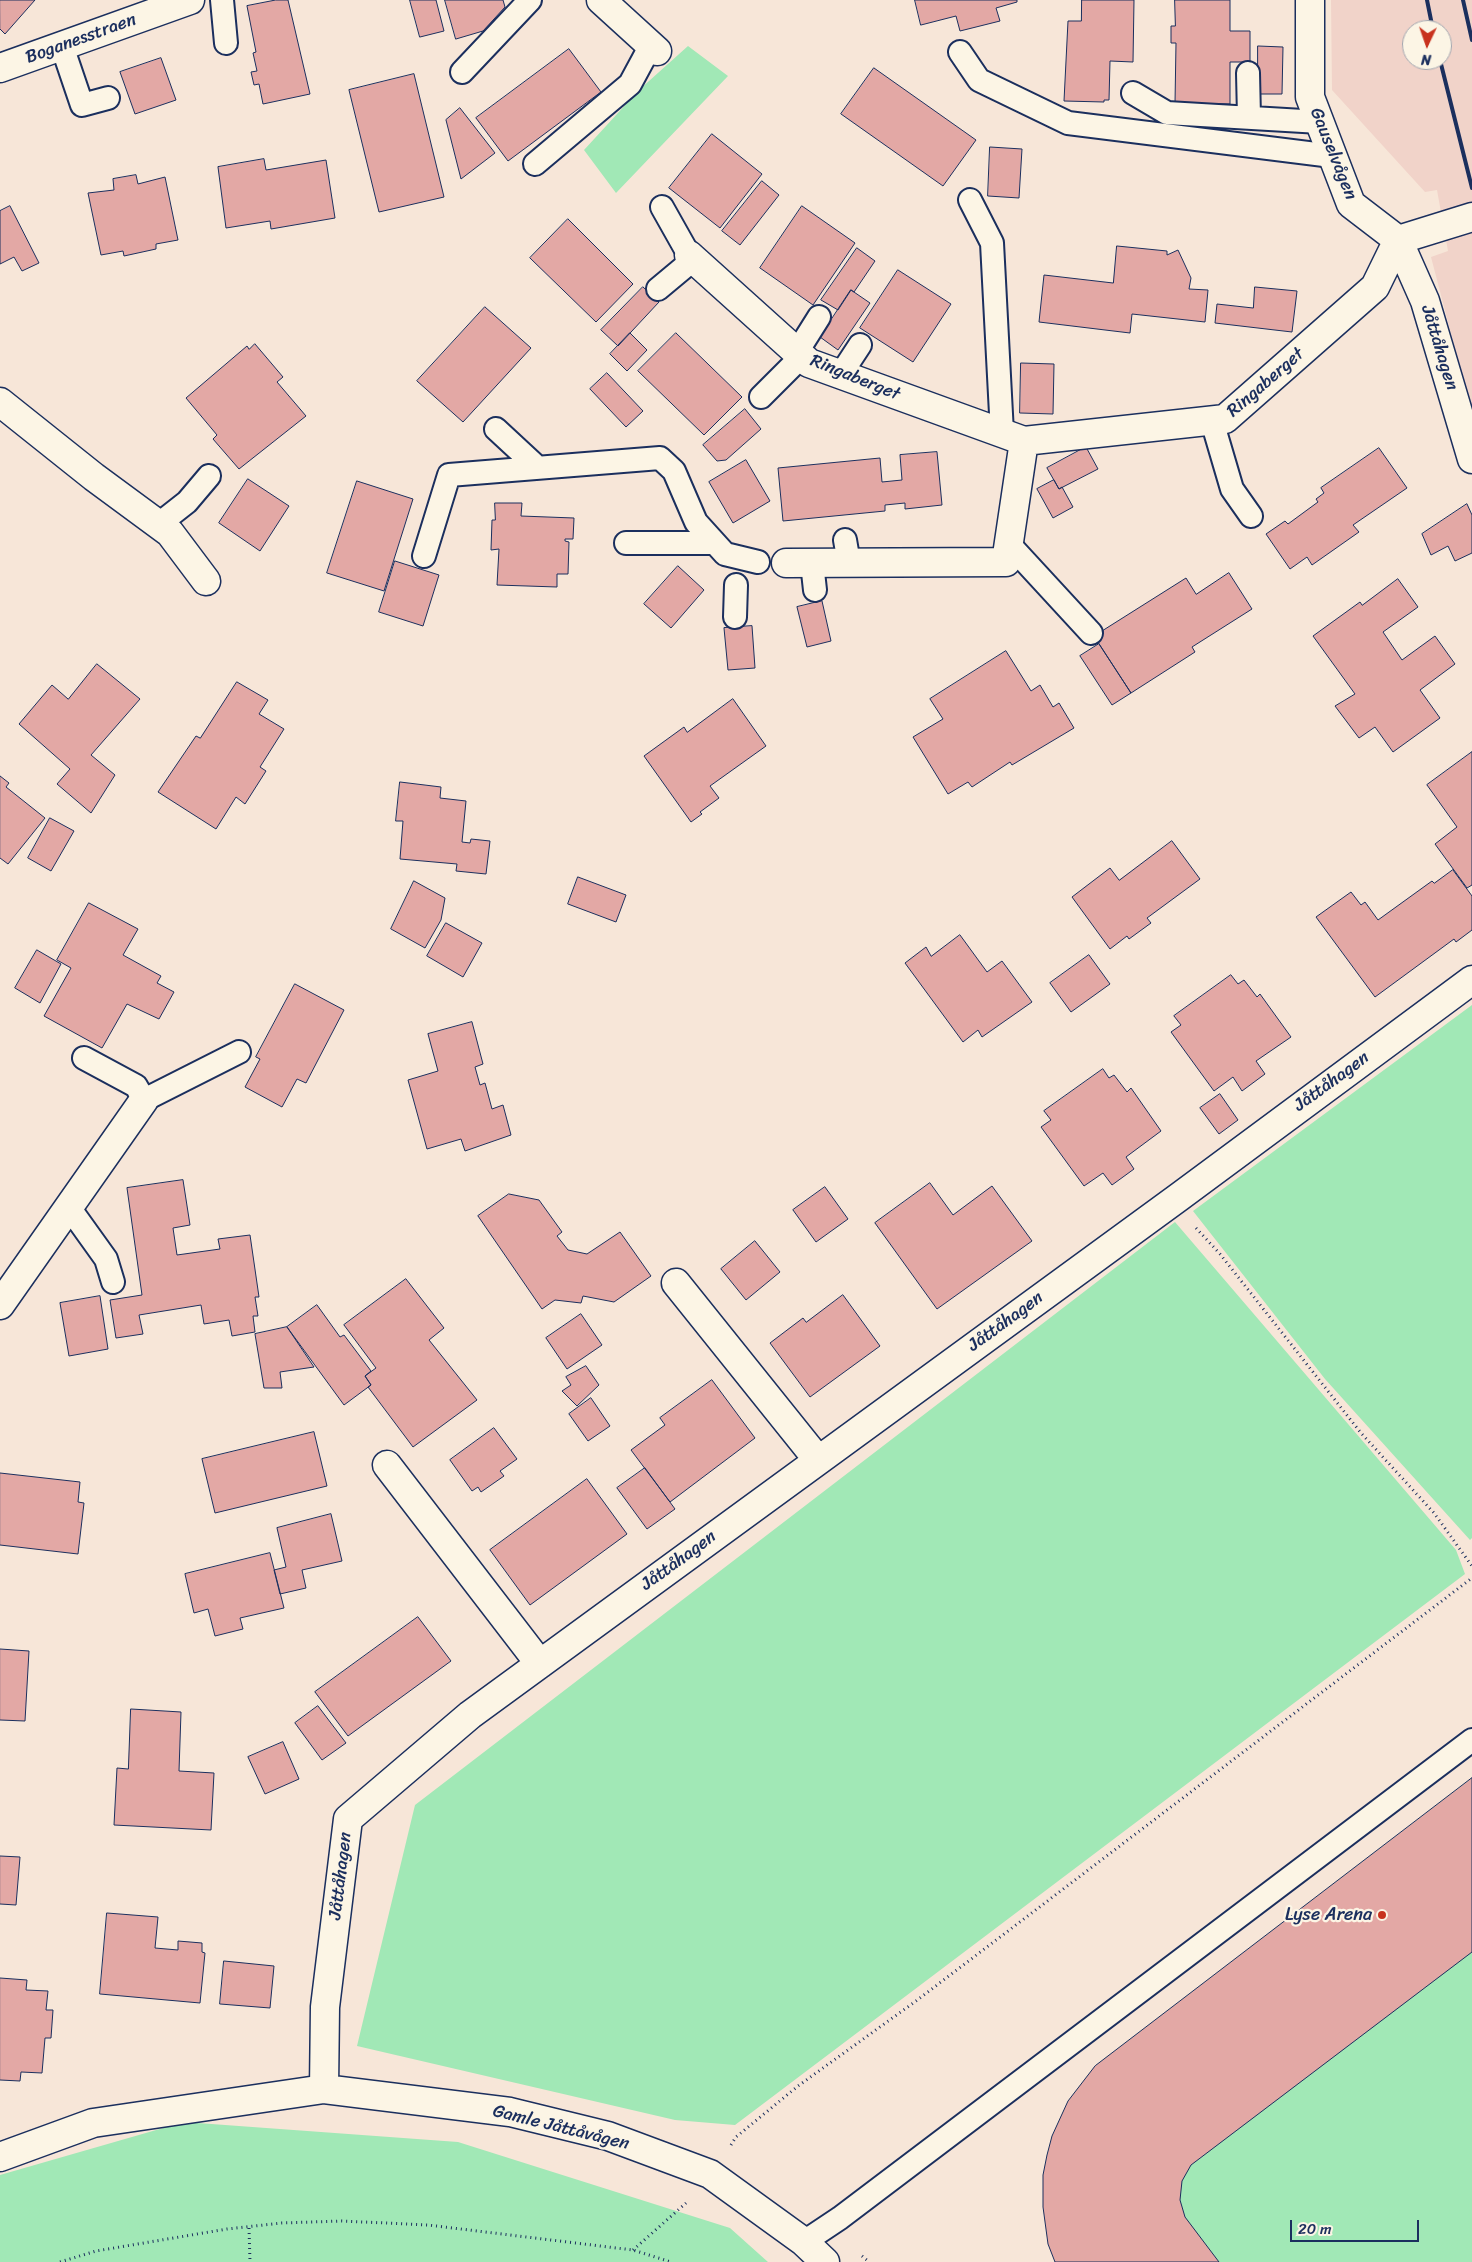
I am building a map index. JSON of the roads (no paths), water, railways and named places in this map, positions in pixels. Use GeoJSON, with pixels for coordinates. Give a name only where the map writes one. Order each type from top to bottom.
{"type":"FeatureCollection","features":[{"type":"Feature","properties":{"kind":"street","name":"Boganesstraen"},"geometry":{"type":"LineString","coordinates":[[0,68],[62,46],[148,9],[190,0]]}},
{"type":"Feature","properties":{"kind":"street","name":"Gauselvågen"},"geometry":{"type":"LineString","coordinates":[[1310,0],[1310,97],[1351,204],[1398,240]]}},
{"type":"Feature","properties":{"kind":"street"},"geometry":{"type":"LineString","coordinates":[[607,2],[654,48]]}},
{"type":"Feature","properties":{"kind":"street"},"geometry":{"type":"LineString","coordinates":[[1398,240],[1472,217]]}},
{"type":"Feature","properties":{"kind":"street","name":"Ringaberget"},"geometry":{"type":"LineString","coordinates":[[691,257],[809,363],[1013,437],[1225,419],[1375,287],[1398,240]]}},
{"type":"Feature","properties":{"kind":"street","name":"Jåttåhagen"},"geometry":{"type":"LineString","coordinates":[[1398,240],[1425,301],[1472,459]]}},
{"type":"Feature","properties":{"kind":"street"},"geometry":{"type":"LineString","coordinates":[[0,402],[94,477],[170,533],[206,581]]}},
{"type":"Feature","properties":{"kind":"street"},"geometry":{"type":"LineString","coordinates":[[799,563],[847,552],[1006,562],[1009,544],[1013,437]]}},
{"type":"Feature","properties":{"kind":"street","name":"Jåttåhagen"},"geometry":{"type":"LineString","coordinates":[[324,2089],[325,2007],[348,1819],[470,1715],[1179,1197],[1472,980]]}},
{"type":"Feature","properties":{"kind":"street"},"geometry":{"type":"LineString","coordinates":[[0,1304],[144,1100]]}},
{"type":"Feature","properties":{"kind":"street"},"geometry":{"type":"LineString","coordinates":[[676,1283],[818,1460]]}},
{"type":"Feature","properties":{"kind":"street"},"geometry":{"type":"LineString","coordinates":[[387,1465],[540,1664]]}},
{"type":"Feature","properties":{"kind":"street","name":"Gamle Jåttåvågen"},"geometry":{"type":"LineString","coordinates":[[0,2156],[93,2123],[324,2089],[510,2112],[608,2136],[710,2174],[804,2242],[825,2262]]}},
{"type":"Feature","properties":{"kind":"lane"},"geometry":{"type":"LineString","coordinates":[[222,0],[226,43]]}},
{"type":"Feature","properties":{"kind":"lane"},"geometry":{"type":"LineString","coordinates":[[462,72],[530,0]]}},
{"type":"Feature","properties":{"kind":"lane"},"geometry":{"type":"LineString","coordinates":[[62,46],[82,105],[108,98]]}},
{"type":"Feature","properties":{"kind":"lane"},"geometry":{"type":"LineString","coordinates":[[535,164],[630,84],[654,48]]}},
{"type":"Feature","properties":{"kind":"lane"},"geometry":{"type":"LineString","coordinates":[[960,52],[979,80],[1068,123],[1332,156]]}},
{"type":"Feature","properties":{"kind":"lane"},"geometry":{"type":"LineString","coordinates":[[1248,73],[1249,117]]}},
{"type":"Feature","properties":{"kind":"lane"},"geometry":{"type":"LineString","coordinates":[[1133,93],[1167,113],[1320,122]]}},
{"type":"Feature","properties":{"kind":"lane"},"geometry":{"type":"LineString","coordinates":[[970,200],[992,243],[1013,437]]}},
{"type":"Feature","properties":{"kind":"lane"},"geometry":{"type":"LineString","coordinates":[[658,289],[691,257],[662,208]]}},
{"type":"Feature","properties":{"kind":"lane"},"geometry":{"type":"LineString","coordinates":[[761,396],[800,354],[818,317]]}},
{"type":"Feature","properties":{"kind":"lane"},"geometry":{"type":"LineString","coordinates":[[841,374],[860,345]]}},
{"type":"Feature","properties":{"kind":"lane"},"geometry":{"type":"LineString","coordinates":[[1212,421],[1232,489],[1251,516]]}},
{"type":"Feature","properties":{"kind":"lane"},"geometry":{"type":"LineString","coordinates":[[496,429],[536,467]]}},
{"type":"Feature","properties":{"kind":"lane"},"geometry":{"type":"LineString","coordinates":[[424,556],[450,475],[660,458],[674,471],[696,522],[725,554],[758,562]]}},
{"type":"Feature","properties":{"kind":"lane"},"geometry":{"type":"LineString","coordinates":[[159,524],[187,502],[209,476]]}},
{"type":"Feature","properties":{"kind":"lane"},"geometry":{"type":"LineString","coordinates":[[626,542],[715,543]]}},
{"type":"Feature","properties":{"kind":"lane"},"geometry":{"type":"LineString","coordinates":[[1009,544],[1091,633]]}},
{"type":"Feature","properties":{"kind":"lane"},"geometry":{"type":"LineString","coordinates":[[799,563],[815,590]]}},
{"type":"Feature","properties":{"kind":"lane"},"geometry":{"type":"LineString","coordinates":[[735,617],[736,585]]}},
{"type":"Feature","properties":{"kind":"lane"},"geometry":{"type":"LineString","coordinates":[[84,1058],[136,1086],[144,1100],[239,1052]]}},
{"type":"Feature","properties":{"kind":"lane"},"geometry":{"type":"LineString","coordinates":[[70,1204],[106,1259],[113,1282]]}},
{"type":"Feature","properties":{"kind":"lane"},"geometry":{"type":"LineString","coordinates":[[804,2242],[840,2218],[1472,1740]]}},
{"type":"Feature","properties":{"kind":"railway"},"geometry":{"type":"LineString","coordinates":[[1427,0],[1431,20]]}},
{"type":"Feature","properties":{"kind":"railway"},"geometry":{"type":"LineString","coordinates":[[1463,0],[1472,40]]}},
{"type":"Feature","properties":{"kind":"railway"},"geometry":{"type":"LineString","coordinates":[[1442,70],[1472,188]]}},
{"type":"Feature","properties":{"kind":"place","name":"Lyse Arena"},"geometry":{"type":"Point","coordinates":[1382,1915]}}]}
